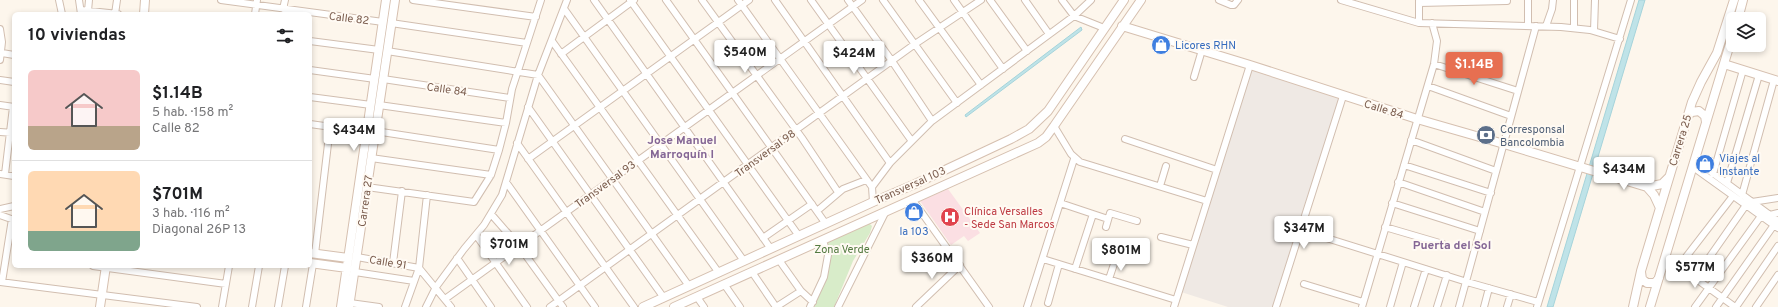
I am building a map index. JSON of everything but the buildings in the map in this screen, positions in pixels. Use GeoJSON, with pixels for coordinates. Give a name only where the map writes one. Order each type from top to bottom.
{"type":"FeatureCollection","features":[{"type":"Feature","properties":{"kind":"street"},"geometry":{"type":"LineString","coordinates":[[59,0],[62,12]]}},
{"type":"Feature","properties":{"kind":"street"},"geometry":{"type":"LineString","coordinates":[[79,0],[81,12],[88,10],[102,12]]}},
{"type":"Feature","properties":{"kind":"street"},"geometry":{"type":"LineString","coordinates":[[88,10],[89,0]]}},
{"type":"Feature","properties":{"kind":"street"},"geometry":{"type":"LineString","coordinates":[[116,12],[117,0]]}},
{"type":"Feature","properties":{"kind":"street"},"geometry":{"type":"LineString","coordinates":[[144,12],[145,0]]}},
{"type":"Feature","properties":{"kind":"street","name":"Calle 82"},"geometry":{"type":"LineString","coordinates":[[221,0],[256,3],[283,9],[307,12]]}},
{"type":"Feature","properties":{"kind":"street"},"geometry":{"type":"LineString","coordinates":[[283,9],[285,0]]}},
{"type":"Feature","properties":{"kind":"street","name":"Carrera 27"},"geometry":{"type":"LineString","coordinates":[[341,307],[379,79],[387,22],[386,0]]}},
{"type":"Feature","properties":{"kind":"street","name":"Carrera 27"},"geometry":{"type":"LineString","coordinates":[[387,22],[395,0]]}},
{"type":"Feature","properties":{"kind":"street"},"geometry":{"type":"LineString","coordinates":[[413,0],[536,17]]}},
{"type":"Feature","properties":{"kind":"street"},"geometry":{"type":"LineString","coordinates":[[367,187],[474,202],[491,174],[499,150],[506,124],[510,98],[541,0]]}},
{"type":"Feature","properties":{"kind":"street"},"geometry":{"type":"LineString","coordinates":[[426,307],[435,286],[476,235],[502,195],[538,75],[565,10],[567,0]]}},
{"type":"Feature","properties":{"kind":"street"},"geometry":{"type":"LineString","coordinates":[[594,0],[771,249]]}},
{"type":"Feature","properties":{"kind":"street"},"geometry":{"type":"LineString","coordinates":[[666,0],[826,224]]}},
{"type":"Feature","properties":{"kind":"street"},"geometry":{"type":"LineString","coordinates":[[702,0],[796,130],[838,192]]}},
{"type":"Feature","properties":{"kind":"street"},"geometry":{"type":"LineString","coordinates":[[528,158],[718,22],[740,3],[749,0]]}},
{"type":"Feature","properties":{"kind":"street"},"geometry":{"type":"LineString","coordinates":[[775,0],[844,96],[890,164]]}},
{"type":"Feature","properties":{"kind":"street"},"geometry":{"type":"LineString","coordinates":[[811,0],[912,140]]}},
{"type":"Feature","properties":{"kind":"street"},"geometry":{"type":"LineString","coordinates":[[848,0],[892,61],[932,121]]}},
{"type":"Feature","properties":{"kind":"street","name":"Transversal 93"},"geometry":{"type":"LineString","coordinates":[[445,299],[862,0]]}},
{"type":"Feature","properties":{"kind":"street"},"geometry":{"type":"LineString","coordinates":[[883,0],[957,103]]}},
{"type":"Feature","properties":{"kind":"street"},"geometry":{"type":"LineString","coordinates":[[919,0],[981,85]]}},
{"type":"Feature","properties":{"kind":"street"},"geometry":{"type":"LineString","coordinates":[[954,0],[1003,69]]}},
{"type":"Feature","properties":{"kind":"street","name":"Transversal 98"},"geometry":{"type":"LineString","coordinates":[[550,307],[915,44],[981,0]]}},
{"type":"Feature","properties":{"kind":"street"},"geometry":{"type":"LineString","coordinates":[[990,0],[1027,51]]}},
{"type":"Feature","properties":{"kind":"street"},"geometry":{"type":"LineString","coordinates":[[1025,0],[1049,34]]}},
{"type":"Feature","properties":{"kind":"street"},"geometry":{"type":"LineString","coordinates":[[1062,0],[1074,16],[1104,28]]}},
{"type":"Feature","properties":{"kind":"street"},"geometry":{"type":"LineString","coordinates":[[872,187],[890,164],[932,121],[1074,16],[1090,0]]}},
{"type":"Feature","properties":{"kind":"street","name":"Transversal 103"},"geometry":{"type":"LineString","coordinates":[[644,307],[915,184],[1011,139],[1037,123],[1048,111],[1124,0]]}},
{"type":"Feature","properties":{"kind":"street","name":"Transversal 103"},"geometry":{"type":"LineString","coordinates":[[674,307],[1038,143],[1046,137],[1054,126],[1141,0]]}},
{"type":"Feature","properties":{"kind":"street"},"geometry":{"type":"LineString","coordinates":[[1219,0],[1231,5],[1234,5],[1238,0]]}},
{"type":"Feature","properties":{"kind":"street"},"geometry":{"type":"LineString","coordinates":[[1341,0],[1357,3],[1419,23],[1528,25],[1574,28],[1594,31],[1620,39]]}},
{"type":"Feature","properties":{"kind":"street"},"geometry":{"type":"LineString","coordinates":[[1528,0],[1528,25]]}},
{"type":"Feature","properties":{"kind":"street"},"geometry":{"type":"LineString","coordinates":[[1546,26],[1552,10],[1553,0]]}},
{"type":"Feature","properties":{"kind":"street"},"geometry":{"type":"LineString","coordinates":[[1574,0],[1574,28]]}},
{"type":"Feature","properties":{"kind":"street"},"geometry":{"type":"LineString","coordinates":[[1594,31],[1595,0]]}},
{"type":"Feature","properties":{"kind":"street"},"geometry":{"type":"LineString","coordinates":[[1300,230],[1378,253],[1467,282],[1511,294],[1537,304],[1583,168],[1631,0]]}},
{"type":"Feature","properties":{"kind":"street","name":"Carrera 25"},"geometry":{"type":"LineString","coordinates":[[1633,307],[1687,116],[1698,88],[1717,53],[1734,0]]}},
{"type":"Feature","properties":{"kind":"street"},"geometry":{"type":"LineString","coordinates":[[1740,12],[1743,0]]}},
{"type":"Feature","properties":{"kind":"street"},"geometry":{"type":"LineString","coordinates":[[562,54],[632,1],[799,236]]}},
{"type":"Feature","properties":{"kind":"street"},"geometry":{"type":"LineString","coordinates":[[1419,23],[1419,1],[1507,1]]}},
{"type":"Feature","properties":{"kind":"street"},"geometry":{"type":"LineString","coordinates":[[740,3],[872,187],[873,202]]}},
{"type":"Feature","properties":{"kind":"street"},"geometry":{"type":"LineString","coordinates":[[565,10],[744,261]]}},
{"type":"Feature","properties":{"kind":"street","name":"Calle 82"},"geometry":{"type":"LineString","coordinates":[[312,13],[387,22],[527,43]]}},
{"type":"Feature","properties":{"kind":"street"},"geometry":{"type":"LineString","coordinates":[[1304,284],[1362,304],[1434,64],[1438,41],[1432,23]]}},
{"type":"Feature","properties":{"kind":"street","name":"Calle 84"},"geometry":{"type":"LineString","coordinates":[[1122,26],[1250,64],[1343,96],[1417,119],[1647,187]]}},
{"type":"Feature","properties":{"kind":"street"},"geometry":{"type":"LineString","coordinates":[[1459,307],[1536,26]]}},
{"type":"Feature","properties":{"kind":"street"},"geometry":{"type":"LineString","coordinates":[[0,29],[2,42],[2,53],[0,60]]}},
{"type":"Feature","properties":{"kind":"street"},"geometry":{"type":"LineString","coordinates":[[312,41],[383,50],[538,75],[689,286]]}},
{"type":"Feature","properties":{"kind":"street"},"geometry":{"type":"LineString","coordinates":[[552,41],[678,215],[718,273]]}},
{"type":"Feature","properties":{"kind":"street"},"geometry":{"type":"LineString","coordinates":[[1194,76],[1202,50]]}},
{"type":"Feature","properties":{"kind":"street","name":"Carrera 25"},"geometry":{"type":"LineString","coordinates":[[1650,307],[1728,52]]}},
{"type":"Feature","properties":{"kind":"street"},"geometry":{"type":"LineString","coordinates":[[2,53],[12,55]]}},
{"type":"Feature","properties":{"kind":"street"},"geometry":{"type":"LineString","coordinates":[[1174,307],[1250,64]]}},
{"type":"Feature","properties":{"kind":"street"},"geometry":{"type":"LineString","coordinates":[[1434,64],[1518,91]]}},
{"type":"Feature","properties":{"kind":"street"},"geometry":{"type":"LineString","coordinates":[[1724,64],[1776,81],[1742,195]]}},
{"type":"Feature","properties":{"kind":"street","name":"Calle 84"},"geometry":{"type":"LineString","coordinates":[[312,70],[510,98]]}},
{"type":"Feature","properties":{"kind":"street"},"geometry":{"type":"LineString","coordinates":[[1713,174],[1743,70]]}},
{"type":"Feature","properties":{"kind":"street"},"geometry":{"type":"LineString","coordinates":[[1726,183],[1759,75]]}},
{"type":"Feature","properties":{"kind":"street"},"geometry":{"type":"LineString","coordinates":[[0,80],[12,82]]}},
{"type":"Feature","properties":{"kind":"street"},"geometry":{"type":"LineString","coordinates":[[1428,86],[1511,116]]}},
{"type":"Feature","properties":{"kind":"street"},"geometry":{"type":"LineString","coordinates":[[1276,307],[1343,96]]}},
{"type":"Feature","properties":{"kind":"street"},"geometry":{"type":"LineString","coordinates":[[312,97],[506,124]]}},
{"type":"Feature","properties":{"kind":"street"},"geometry":{"type":"LineString","coordinates":[[0,105],[12,107]]}},
{"type":"Feature","properties":{"kind":"street"},"geometry":{"type":"LineString","coordinates":[[528,107],[664,298]]}},
{"type":"Feature","properties":{"kind":"street"},"geometry":{"type":"LineString","coordinates":[[1687,116],[1692,112],[1699,111],[1705,116],[1706,123]]}},
{"type":"Feature","properties":{"kind":"street"},"geometry":{"type":"LineString","coordinates":[[312,124],[499,150]]}},
{"type":"Feature","properties":{"kind":"street"},"geometry":{"type":"LineString","coordinates":[[1054,126],[1074,159],[1080,162],[1207,201]]}},
{"type":"Feature","properties":{"kind":"street"},"geometry":{"type":"LineString","coordinates":[[312,253],[330,127]]}},
{"type":"Feature","properties":{"kind":"street"},"geometry":{"type":"LineString","coordinates":[[0,132],[12,133],[2,174],[12,176]]}},
{"type":"Feature","properties":{"kind":"street","name":"Carrera 27"},"geometry":{"type":"LineString","coordinates":[[349,257],[367,187],[371,158],[371,132]]}},
{"type":"Feature","properties":{"kind":"street"},"geometry":{"type":"LineString","coordinates":[[1125,139],[1217,170]]}},
{"type":"Feature","properties":{"kind":"street"},"geometry":{"type":"LineString","coordinates":[[1411,140],[1496,171]]}},
{"type":"Feature","properties":{"kind":"street"},"geometry":{"type":"LineString","coordinates":[[517,143],[634,307]]}},
{"type":"Feature","properties":{"kind":"street"},"geometry":{"type":"LineString","coordinates":[[371,158],[491,174]]}},
{"type":"Feature","properties":{"kind":"street"},"geometry":{"type":"LineString","coordinates":[[1027,307],[1074,159]]}},
{"type":"Feature","properties":{"kind":"street"},"geometry":{"type":"LineString","coordinates":[[1694,164],[1726,183],[1742,195],[1761,216],[1777,224]]}},
{"type":"Feature","properties":{"kind":"street"},"geometry":{"type":"LineString","coordinates":[[1694,164],[1733,196],[1770,215],[1777,224]]}},
{"type":"Feature","properties":{"kind":"street"},"geometry":{"type":"LineString","coordinates":[[1404,165],[1490,193]]}},
{"type":"Feature","properties":{"kind":"street"},"geometry":{"type":"LineString","coordinates":[[1160,186],[1166,166]]}},
{"type":"Feature","properties":{"kind":"street"},"geometry":{"type":"LineString","coordinates":[[936,173],[932,178],[932,182],[935,186],[942,186]]}},
{"type":"Feature","properties":{"kind":"street"},"geometry":{"type":"LineString","coordinates":[[1660,208],[1654,195],[1647,187],[1662,184],[1669,177]]}},
{"type":"Feature","properties":{"kind":"street"},"geometry":{"type":"LineString","coordinates":[[817,211],[838,192],[852,184],[866,180]]}},
{"type":"Feature","properties":{"kind":"street"},"geometry":{"type":"LineString","coordinates":[[506,182],[595,307]]}},
{"type":"Feature","properties":{"kind":"street"},"geometry":{"type":"LineString","coordinates":[[1398,182],[1485,212]]}},
{"type":"Feature","properties":{"kind":"street"},"geometry":{"type":"LineString","coordinates":[[915,184],[921,184],[924,187],[925,191],[923,194]]}},
{"type":"Feature","properties":{"kind":"street"},"geometry":{"type":"LineString","coordinates":[[393,263],[402,191]]}},
{"type":"Feature","properties":{"kind":"street"},"geometry":{"type":"LineString","coordinates":[[404,307],[419,268],[427,195]]}},
{"type":"Feature","properties":{"kind":"street"},"geometry":{"type":"LineString","coordinates":[[1679,266],[1733,196]]}},
{"type":"Feature","properties":{"kind":"street"},"geometry":{"type":"LineString","coordinates":[[1695,278],[1749,204],[1778,198]]}},
{"type":"Feature","properties":{"kind":"street"},"geometry":{"type":"LineString","coordinates":[[912,199],[989,307]]}},
{"type":"Feature","properties":{"kind":"street"},"geometry":{"type":"LineString","coordinates":[[1060,203],[1108,219]]}},
{"type":"Feature","properties":{"kind":"street"},"geometry":{"type":"LineString","coordinates":[[1392,203],[1480,232]]}},
{"type":"Feature","properties":{"kind":"street"},"geometry":{"type":"LineString","coordinates":[[763,238],[812,204]]}},
{"type":"Feature","properties":{"kind":"street"},"geometry":{"type":"LineString","coordinates":[[0,209],[12,206]]}},
{"type":"Feature","properties":{"kind":"street"},"geometry":{"type":"LineString","coordinates":[[838,307],[861,258],[886,211]]}},
{"type":"Feature","properties":{"kind":"street"},"geometry":{"type":"LineString","coordinates":[[1106,228],[1110,213],[1137,221]]}},
{"type":"Feature","properties":{"kind":"street"},"geometry":{"type":"LineString","coordinates":[[1770,215],[1778,213]]}},
{"type":"Feature","properties":{"kind":"street"},"geometry":{"type":"LineString","coordinates":[[0,214],[12,219]]}},
{"type":"Feature","properties":{"kind":"street"},"geometry":{"type":"LineString","coordinates":[[491,214],[519,246],[563,307]]}},
{"type":"Feature","properties":{"kind":"street"},"geometry":{"type":"LineString","coordinates":[[1075,269],[1093,214]]}},
{"type":"Feature","properties":{"kind":"street"},"geometry":{"type":"LineString","coordinates":[[1695,307],[1761,216]]}},
{"type":"Feature","properties":{"kind":"street"},"geometry":{"type":"LineString","coordinates":[[867,220],[872,222],[877,229]]}},
{"type":"Feature","properties":{"kind":"street"},"geometry":{"type":"LineString","coordinates":[[12,223],[4,256],[1,282],[197,307]]}},
{"type":"Feature","properties":{"kind":"street"},"geometry":{"type":"LineString","coordinates":[[1716,307],[1777,224]]}},
{"type":"Feature","properties":{"kind":"street"},"geometry":{"type":"LineString","coordinates":[[1385,228],[1443,244]]}},
{"type":"Feature","properties":{"kind":"street"},"geometry":{"type":"LineString","coordinates":[[476,235],[527,307]]}},
{"type":"Feature","properties":{"kind":"street"},"geometry":{"type":"LineString","coordinates":[[1161,237],[1194,245]]}},
{"type":"Feature","properties":{"kind":"street"},"geometry":{"type":"LineString","coordinates":[[779,260],[812,304],[824,277],[828,255],[823,241]]}},
{"type":"Feature","properties":{"kind":"street"},"geometry":{"type":"LineString","coordinates":[[1666,257],[1736,307],[1778,246]]}},
{"type":"Feature","properties":{"kind":"street","name":"Calle 91"},"geometry":{"type":"LineString","coordinates":[[312,253],[393,263],[419,268]]}},
{"type":"Feature","properties":{"kind":"street"},"geometry":{"type":"LineString","coordinates":[[457,258],[491,307]]}},
{"type":"Feature","properties":{"kind":"street"},"geometry":{"type":"LineString","coordinates":[[1108,279],[1116,258]]}},
{"type":"Feature","properties":{"kind":"street"},"geometry":{"type":"LineString","coordinates":[[1043,259],[1176,300]]}},
{"type":"Feature","properties":{"kind":"street"},"geometry":{"type":"LineString","coordinates":[[1390,307],[1403,262]]}},
{"type":"Feature","properties":{"kind":"street"},"geometry":{"type":"LineString","coordinates":[[312,263],[414,282]]}},
{"type":"Feature","properties":{"kind":"street"},"geometry":{"type":"LineString","coordinates":[[1048,303],[1059,264]]}},
{"type":"Feature","properties":{"kind":"street"},"geometry":{"type":"LineString","coordinates":[[917,307],[960,265]]}},
{"type":"Feature","properties":{"kind":"street"},"geometry":{"type":"LineString","coordinates":[[100,307],[106,268]]}},
{"type":"Feature","properties":{"kind":"street"},"geometry":{"type":"LineString","coordinates":[[113,268],[226,284]]}},
{"type":"Feature","properties":{"kind":"street"},"geometry":{"type":"LineString","coordinates":[[222,307],[229,268]]}},
{"type":"Feature","properties":{"kind":"street"},"geometry":{"type":"LineString","coordinates":[[252,307],[259,268]]}},
{"type":"Feature","properties":{"kind":"street"},"geometry":{"type":"LineString","coordinates":[[278,307],[285,268]]}},
{"type":"Feature","properties":{"kind":"street"},"geometry":{"type":"LineString","coordinates":[[306,307],[311,268]]}},
{"type":"Feature","properties":{"kind":"street"},"geometry":{"type":"LineString","coordinates":[[419,268],[435,286],[450,307]]}},
{"type":"Feature","properties":{"kind":"street","name":"Carrera 27"},"geometry":{"type":"LineString","coordinates":[[347,269],[350,305]]}},
{"type":"Feature","properties":{"kind":"street"},"geometry":{"type":"LineString","coordinates":[[1414,307],[1426,269]]}},
{"type":"Feature","properties":{"kind":"street"},"geometry":{"type":"LineString","coordinates":[[1642,271],[1642,279],[1649,283],[1657,281],[1660,276]]}},
{"type":"Feature","properties":{"kind":"street"},"geometry":{"type":"LineString","coordinates":[[752,272],[776,307],[801,291]]}},
{"type":"Feature","properties":{"kind":"street"},"geometry":{"type":"LineString","coordinates":[[1437,307],[1447,275]]}},
{"type":"Feature","properties":{"kind":"street"},"geometry":{"type":"LineString","coordinates":[[1756,307],[1778,276]]}},
{"type":"Feature","properties":{"kind":"street"},"geometry":{"type":"LineString","coordinates":[[724,284],[740,307]]}},
{"type":"Feature","properties":{"kind":"street"},"geometry":{"type":"LineString","coordinates":[[1484,307],[1489,288]]}},
{"type":"Feature","properties":{"kind":"street"},"geometry":{"type":"LineString","coordinates":[[1507,307],[1511,294]]}},
{"type":"Feature","properties":{"kind":"street"},"geometry":{"type":"LineString","coordinates":[[697,297],[704,307]]}},
{"type":"Feature","properties":{"kind":"street"},"geometry":{"type":"LineString","coordinates":[[350,305],[379,307]]}},
{"type":"Feature","properties":{"kind":"shaded area"},"geometry":{"type":"Polygon","coordinates":[[[1250,65],[1343,96],[1276,307],[1228,307],[1178,291],[1250,65]]]}},
{"type":"Feature","properties":{"kind":"shaded area","name":"Clínica Versalles - Sede San Marcos"},"geometry":{"type":"Polygon","coordinates":[[[948,189],[980,233],[968,241],[964,236],[951,245],[920,201],[948,189]]]}},
{"type":"Feature","properties":{"kind":"green space","name":"Zona Verde"},"geometry":{"type":"Polygon","coordinates":[[[867,221],[872,226],[870,233],[853,261],[834,307],[814,307],[825,277],[829,256],[824,242],[867,221]]]}},
{"type":"Feature","properties":{"kind":"water"},"geometry":{"type":"Polygon","coordinates":[[[1639,0],[1645,0],[1553,307],[1547,307],[1639,0]]]}},
{"type":"Feature","properties":{"kind":"water"},"geometry":{"type":"Polygon","coordinates":[[[1081,27],[1082,30],[966,117],[965,115],[1081,27]]]}},
{"type":"Feature","properties":{"kind":"place","name":"Licores RHN"},"geometry":{"type":"Point","coordinates":[1161,45]}},
{"type":"Feature","properties":{"kind":"place","name":"Corresponsal Bancolombia"},"geometry":{"type":"Point","coordinates":[1486,135]}},
{"type":"Feature","properties":{"kind":"place","name":"Viajes al Instante"},"geometry":{"type":"Point","coordinates":[1705,164]}},
{"type":"Feature","properties":{"kind":"place","name":"la 103"},"geometry":{"type":"Point","coordinates":[914,212]}},
{"type":"Feature","properties":{"kind":"place","name":"Clínica Versalles - Sede San Marcos"},"geometry":{"type":"Point","coordinates":[950,217]}},
{"type":"Feature","properties":{"kind":"district","name":"Jose Manuel Marroquín I"},"geometry":{"type":"Point","coordinates":[682,147]}},
{"type":"Feature","properties":{"kind":"district","name":"Puerta del Sol"},"geometry":{"type":"Point","coordinates":[1452,245]}}]}
